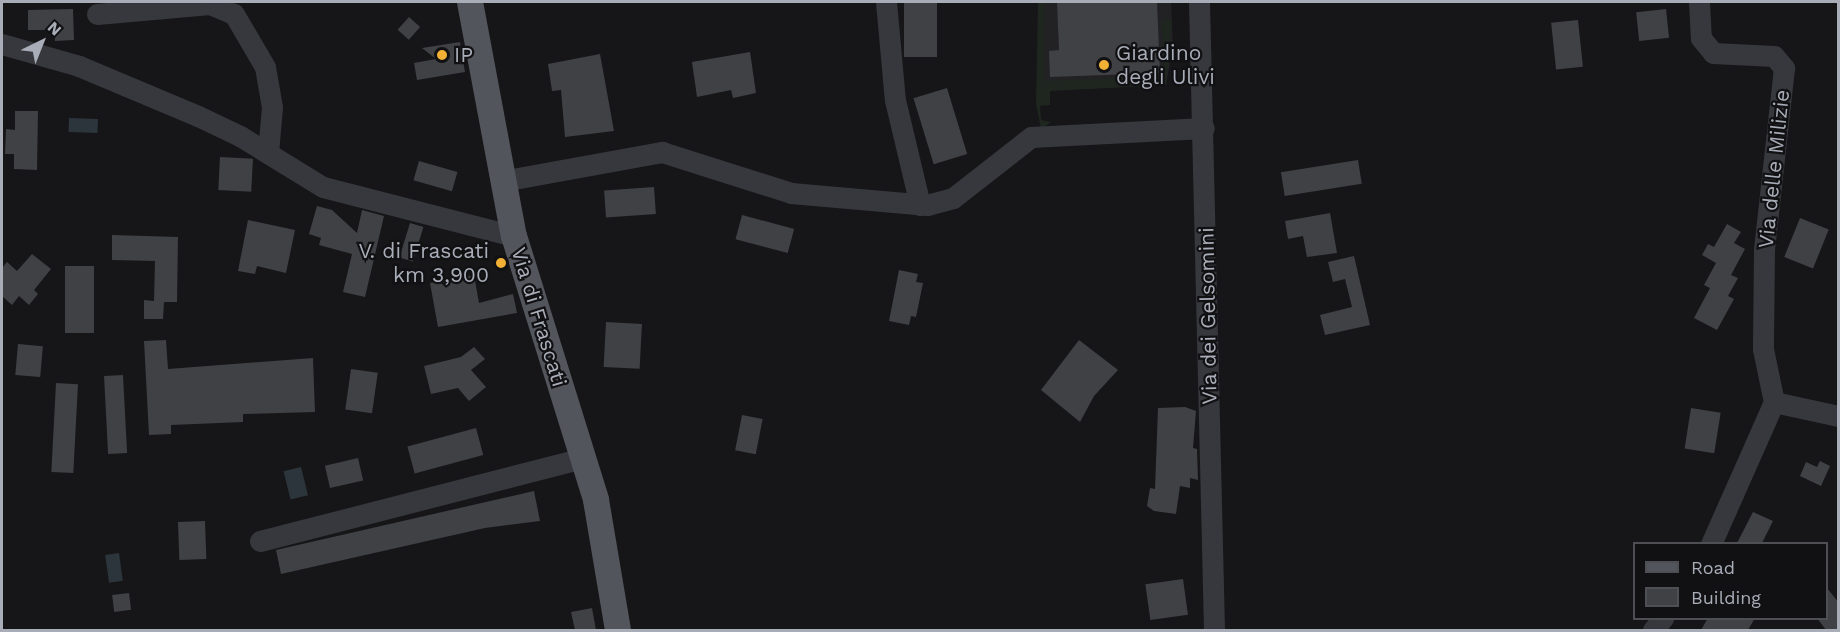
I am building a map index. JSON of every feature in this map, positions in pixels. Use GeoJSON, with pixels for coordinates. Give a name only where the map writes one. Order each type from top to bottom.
{"type":"FeatureCollection","features":[{"type":"Feature","properties":{"kind":"main road","name":"Via di Frascati"},"geometry":{"type":"LineString","coordinates":[[470,2],[514,236],[584,458],[607,548],[618,630]]}},
{"type":"Feature","properties":{"kind":"street"},"geometry":{"type":"LineString","coordinates":[[886,2],[895,100],[920,205]]}},
{"type":"Feature","properties":{"kind":"street","name":"Via dei Gelsomini"},"geometry":{"type":"LineString","coordinates":[[1199,2],[1214,630]]}},
{"type":"Feature","properties":{"kind":"street","name":"Via delle Milizie"},"geometry":{"type":"LineString","coordinates":[[1699,2],[1701,38],[1713,53],[1774,56],[1784,68],[1764,249],[1763,349],[1774,402]]}},
{"type":"Feature","properties":{"kind":"street"},"geometry":{"type":"LineString","coordinates":[[97,14],[210,4],[234,14],[265,67],[272,107],[268,153]]}},
{"type":"Feature","properties":{"kind":"street"},"geometry":{"type":"LineString","coordinates":[[2,44],[93,71],[230,131],[268,153],[299,176],[336,192],[514,236]]}},
{"type":"Feature","properties":{"kind":"street"},"geometry":{"type":"LineString","coordinates":[[502,181],[662,152],[791,193],[920,205],[943,203],[1031,137],[1203,128]]}},
{"type":"Feature","properties":{"kind":"street"},"geometry":{"type":"LineString","coordinates":[[1711,542],[1774,402],[1839,416]]}},
{"type":"Feature","properties":{"kind":"street"},"geometry":{"type":"LineString","coordinates":[[260,541],[584,458]]}},
{"type":"Feature","properties":{"kind":"shaded area","name":"Giardino degli Ulivi"},"geometry":{"type":"Polygon","coordinates":[[[1038,2],[1171,2],[1173,46],[1166,85],[1039,91],[1038,2]]]}},
{"type":"Feature","properties":{"kind":"shaded area"},"geometry":{"type":"Polygon","coordinates":[[[1038,2],[1045,2],[1044,81],[1164,76],[1162,20],[1172,20],[1166,85],[1050,91],[1050,105],[1040,106],[1041,120],[1051,122],[1041,129],[1036,104],[1038,2]]]}},
{"type":"Feature","properties":{"kind":"shaded area"},"geometry":{"type":"Polygon","coordinates":[[[69,118],[98,119],[97,133],[69,132],[69,118]]]}},
{"type":"Feature","properties":{"kind":"shaded area"},"geometry":{"type":"Polygon","coordinates":[[[301,467],[308,495],[291,499],[284,471],[301,467]]]}},
{"type":"Feature","properties":{"kind":"shaded area"},"geometry":{"type":"Polygon","coordinates":[[[119,553],[123,581],[109,583],[105,555],[119,553]]]}},
{"type":"Feature","properties":{"kind":"building"},"geometry":{"type":"Polygon","coordinates":[[[904,2],[937,2],[937,57],[904,57],[904,2]]]}},
{"type":"Feature","properties":{"kind":"building","name":"Giardino degli Ulivi"},"geometry":{"type":"Polygon","coordinates":[[[1057,2],[1157,2],[1160,73],[1050,77],[1049,51],[1059,50],[1057,2]]]}},
{"type":"Feature","properties":{"kind":"building"},"geometry":{"type":"Polygon","coordinates":[[[73,9],[74,40],[55,41],[54,30],[28,30],[28,10],[73,9]]]}},
{"type":"Feature","properties":{"kind":"building"},"geometry":{"type":"Polygon","coordinates":[[[1666,9],[1669,38],[1639,41],[1636,12],[1666,9]]]}},
{"type":"Feature","properties":{"kind":"building"},"geometry":{"type":"Polygon","coordinates":[[[409,17],[420,27],[409,40],[398,30],[409,17]]]}},
{"type":"Feature","properties":{"kind":"building"},"geometry":{"type":"Polygon","coordinates":[[[1578,20],[1583,67],[1556,70],[1551,23],[1578,20]]]}},
{"type":"Feature","properties":{"kind":"building","name":"IP"},"geometry":{"type":"Polygon","coordinates":[[[460,42],[465,72],[417,80],[414,63],[436,59],[422,48],[460,42]]]}},
{"type":"Feature","properties":{"kind":"building"},"geometry":{"type":"Polygon","coordinates":[[[750,52],[756,93],[733,98],[731,90],[697,97],[692,62],[750,52]]]}},
{"type":"Feature","properties":{"kind":"building"},"geometry":{"type":"Polygon","coordinates":[[[600,54],[614,131],[565,137],[561,90],[552,91],[548,64],[600,54]]]}},
{"type":"Feature","properties":{"kind":"building"},"geometry":{"type":"Polygon","coordinates":[[[947,88],[967,154],[934,164],[914,98],[947,88]]]}},
{"type":"Feature","properties":{"kind":"building"},"geometry":{"type":"Polygon","coordinates":[[[15,111],[38,111],[37,170],[14,169],[14,154],[5,154],[6,129],[15,130],[15,111]]]}},
{"type":"Feature","properties":{"kind":"building"},"geometry":{"type":"Polygon","coordinates":[[[220,157],[253,159],[251,192],[218,190],[220,157]]]}},
{"type":"Feature","properties":{"kind":"building"},"geometry":{"type":"Polygon","coordinates":[[[1358,160],[1362,184],[1285,196],[1281,172],[1358,160]]]}},
{"type":"Feature","properties":{"kind":"building"},"geometry":{"type":"Polygon","coordinates":[[[419,161],[457,172],[452,191],[413,180],[419,161]]]}},
{"type":"Feature","properties":{"kind":"building"},"geometry":{"type":"Polygon","coordinates":[[[654,187],[656,214],[606,217],[604,190],[654,187]]]}},
{"type":"Feature","properties":{"kind":"building"},"geometry":{"type":"Polygon","coordinates":[[[317,206],[332,210],[357,233],[362,210],[384,216],[365,297],[343,292],[352,254],[319,245],[321,238],[309,234],[317,206]]]}},
{"type":"Feature","properties":{"kind":"building"},"geometry":{"type":"Polygon","coordinates":[[[1330,213],[1337,253],[1307,257],[1303,236],[1288,239],[1285,221],[1330,213]]]}},
{"type":"Feature","properties":{"kind":"building"},"geometry":{"type":"Polygon","coordinates":[[[742,215],[794,229],[788,253],[736,239],[742,215]]]}},
{"type":"Feature","properties":{"kind":"building"},"geometry":{"type":"Polygon","coordinates":[[[1800,218],[1829,230],[1813,269],[1784,257],[1800,218]]]}},
{"type":"Feature","properties":{"kind":"building"},"geometry":{"type":"Polygon","coordinates":[[[248,220],[295,230],[286,273],[257,266],[255,274],[238,271],[248,220]]]}},
{"type":"Feature","properties":{"kind":"building"},"geometry":{"type":"Polygon","coordinates":[[[410,223],[423,227],[413,262],[399,257],[410,223]]]}},
{"type":"Feature","properties":{"kind":"building"},"geometry":{"type":"Polygon","coordinates":[[[1727,224],[1741,232],[1734,243],[1745,249],[1731,275],[1738,278],[1728,296],[1734,299],[1717,330],[1694,318],[1710,288],[1704,285],[1716,263],[1702,255],[1708,244],[1714,247],[1727,224]]]}},
{"type":"Feature","properties":{"kind":"building"},"geometry":{"type":"Polygon","coordinates":[[[112,235],[178,237],[177,302],[164,302],[163,319],[144,319],[144,300],[154,301],[155,261],[112,260],[112,235]]]}},
{"type":"Feature","properties":{"kind":"building"},"geometry":{"type":"Polygon","coordinates":[[[32,254],[51,269],[34,290],[38,294],[29,305],[19,296],[12,305],[2,296],[2,268],[7,262],[17,271],[32,254]]]}},
{"type":"Feature","properties":{"kind":"building"},"geometry":{"type":"Polygon","coordinates":[[[1354,256],[1370,325],[1325,335],[1320,315],[1352,307],[1345,279],[1333,282],[1328,262],[1354,256]]]}},
{"type":"Feature","properties":{"kind":"building"},"geometry":{"type":"Polygon","coordinates":[[[65,266],[94,266],[94,333],[65,333],[65,266]]]}},
{"type":"Feature","properties":{"kind":"building"},"geometry":{"type":"Polygon","coordinates":[[[899,270],[918,274],[916,282],[923,283],[916,317],[911,316],[909,325],[889,321],[899,270]]]}},
{"type":"Feature","properties":{"kind":"building"},"geometry":{"type":"Polygon","coordinates":[[[474,275],[479,303],[513,294],[517,313],[438,327],[430,283],[474,275]]]}},
{"type":"Feature","properties":{"kind":"building"},"geometry":{"type":"Polygon","coordinates":[[[606,322],[642,324],[640,369],[604,367],[606,322]]]}},
{"type":"Feature","properties":{"kind":"building"},"geometry":{"type":"Polygon","coordinates":[[[166,340],[168,369],[313,358],[315,412],[243,414],[243,422],[171,425],[171,434],[149,435],[144,341],[166,340]]]}},
{"type":"Feature","properties":{"kind":"building"},"geometry":{"type":"Polygon","coordinates":[[[1079,340],[1118,370],[1094,396],[1080,422],[1041,390],[1079,340]]]}},
{"type":"Feature","properties":{"kind":"building"},"geometry":{"type":"Polygon","coordinates":[[[18,344],[43,346],[40,377],[15,375],[18,344]]]}},
{"type":"Feature","properties":{"kind":"building"},"geometry":{"type":"Polygon","coordinates":[[[474,347],[485,359],[471,370],[486,387],[469,401],[458,388],[431,394],[424,366],[461,357],[474,347]]]}},
{"type":"Feature","properties":{"kind":"building"},"geometry":{"type":"Polygon","coordinates":[[[351,369],[378,373],[372,413],[345,410],[351,369]]]}},
{"type":"Feature","properties":{"kind":"building"},"geometry":{"type":"Polygon","coordinates":[[[123,375],[127,453],[108,454],[104,376],[123,375]]]}},
{"type":"Feature","properties":{"kind":"building"},"geometry":{"type":"Polygon","coordinates":[[[56,383],[78,384],[73,473],[51,472],[56,383]]]}},
{"type":"Feature","properties":{"kind":"building"},"geometry":{"type":"Polygon","coordinates":[[[1185,407],[1196,411],[1193,448],[1197,449],[1198,480],[1190,478],[1190,488],[1180,486],[1176,514],[1154,511],[1147,506],[1150,488],[1155,489],[1158,408],[1185,407]]]}},
{"type":"Feature","properties":{"kind":"building"},"geometry":{"type":"Polygon","coordinates":[[[1691,408],[1721,413],[1714,453],[1685,448],[1691,408]]]}},
{"type":"Feature","properties":{"kind":"building"},"geometry":{"type":"Polygon","coordinates":[[[742,415],[763,419],[756,454],[735,450],[742,415]]]}},
{"type":"Feature","properties":{"kind":"building"},"geometry":{"type":"Polygon","coordinates":[[[476,428],[483,455],[415,473],[407,446],[476,428]]]}},
{"type":"Feature","properties":{"kind":"building"},"geometry":{"type":"Polygon","coordinates":[[[358,458],[363,480],[330,488],[325,466],[358,458]]]}},
{"type":"Feature","properties":{"kind":"building"},"geometry":{"type":"Polygon","coordinates":[[[1820,461],[1830,466],[1821,486],[1800,476],[1806,462],[1817,467],[1820,461]]]}},
{"type":"Feature","properties":{"kind":"building"},"geometry":{"type":"Polygon","coordinates":[[[534,491],[540,521],[485,528],[281,574],[276,550],[534,491]]]}},
{"type":"Feature","properties":{"kind":"building"},"geometry":{"type":"Polygon","coordinates":[[[1753,512],[1773,521],[1762,542],[1738,542],[1753,512]]]}},
{"type":"Feature","properties":{"kind":"building"},"geometry":{"type":"Polygon","coordinates":[[[205,521],[206,559],[179,560],[178,522],[205,521]]]}},
{"type":"Feature","properties":{"kind":"building"},"geometry":{"type":"Polygon","coordinates":[[[1183,579],[1188,615],[1150,620],[1145,584],[1183,579]]]}},
{"type":"Feature","properties":{"kind":"building"},"geometry":{"type":"Polygon","coordinates":[[[1828,589],[1839,603],[1839,630],[1826,630],[1818,620],[1828,620],[1828,589]]]}},
{"type":"Feature","properties":{"kind":"building"},"geometry":{"type":"Polygon","coordinates":[[[129,593],[131,610],[114,612],[112,595],[129,593]]]}},
{"type":"Feature","properties":{"kind":"building"},"geometry":{"type":"Polygon","coordinates":[[[592,608],[596,630],[575,630],[571,612],[592,608]]]}},
{"type":"Feature","properties":{"kind":"building"},"geometry":{"type":"Polygon","coordinates":[[[1707,620],[1754,620],[1748,630],[1701,630],[1707,620]]]}},
{"type":"Feature","properties":{"kind":"place","name":"IP"},"geometry":{"type":"Point","coordinates":[442,55]}},
{"type":"Feature","properties":{"kind":"place","name":"Giardino degli Ulivi"},"geometry":{"type":"Point","coordinates":[1104,65]}},
{"type":"Feature","properties":{"kind":"place","name":"V. di Frascati km 3,900"},"geometry":{"type":"Point","coordinates":[501,263]}}]}
